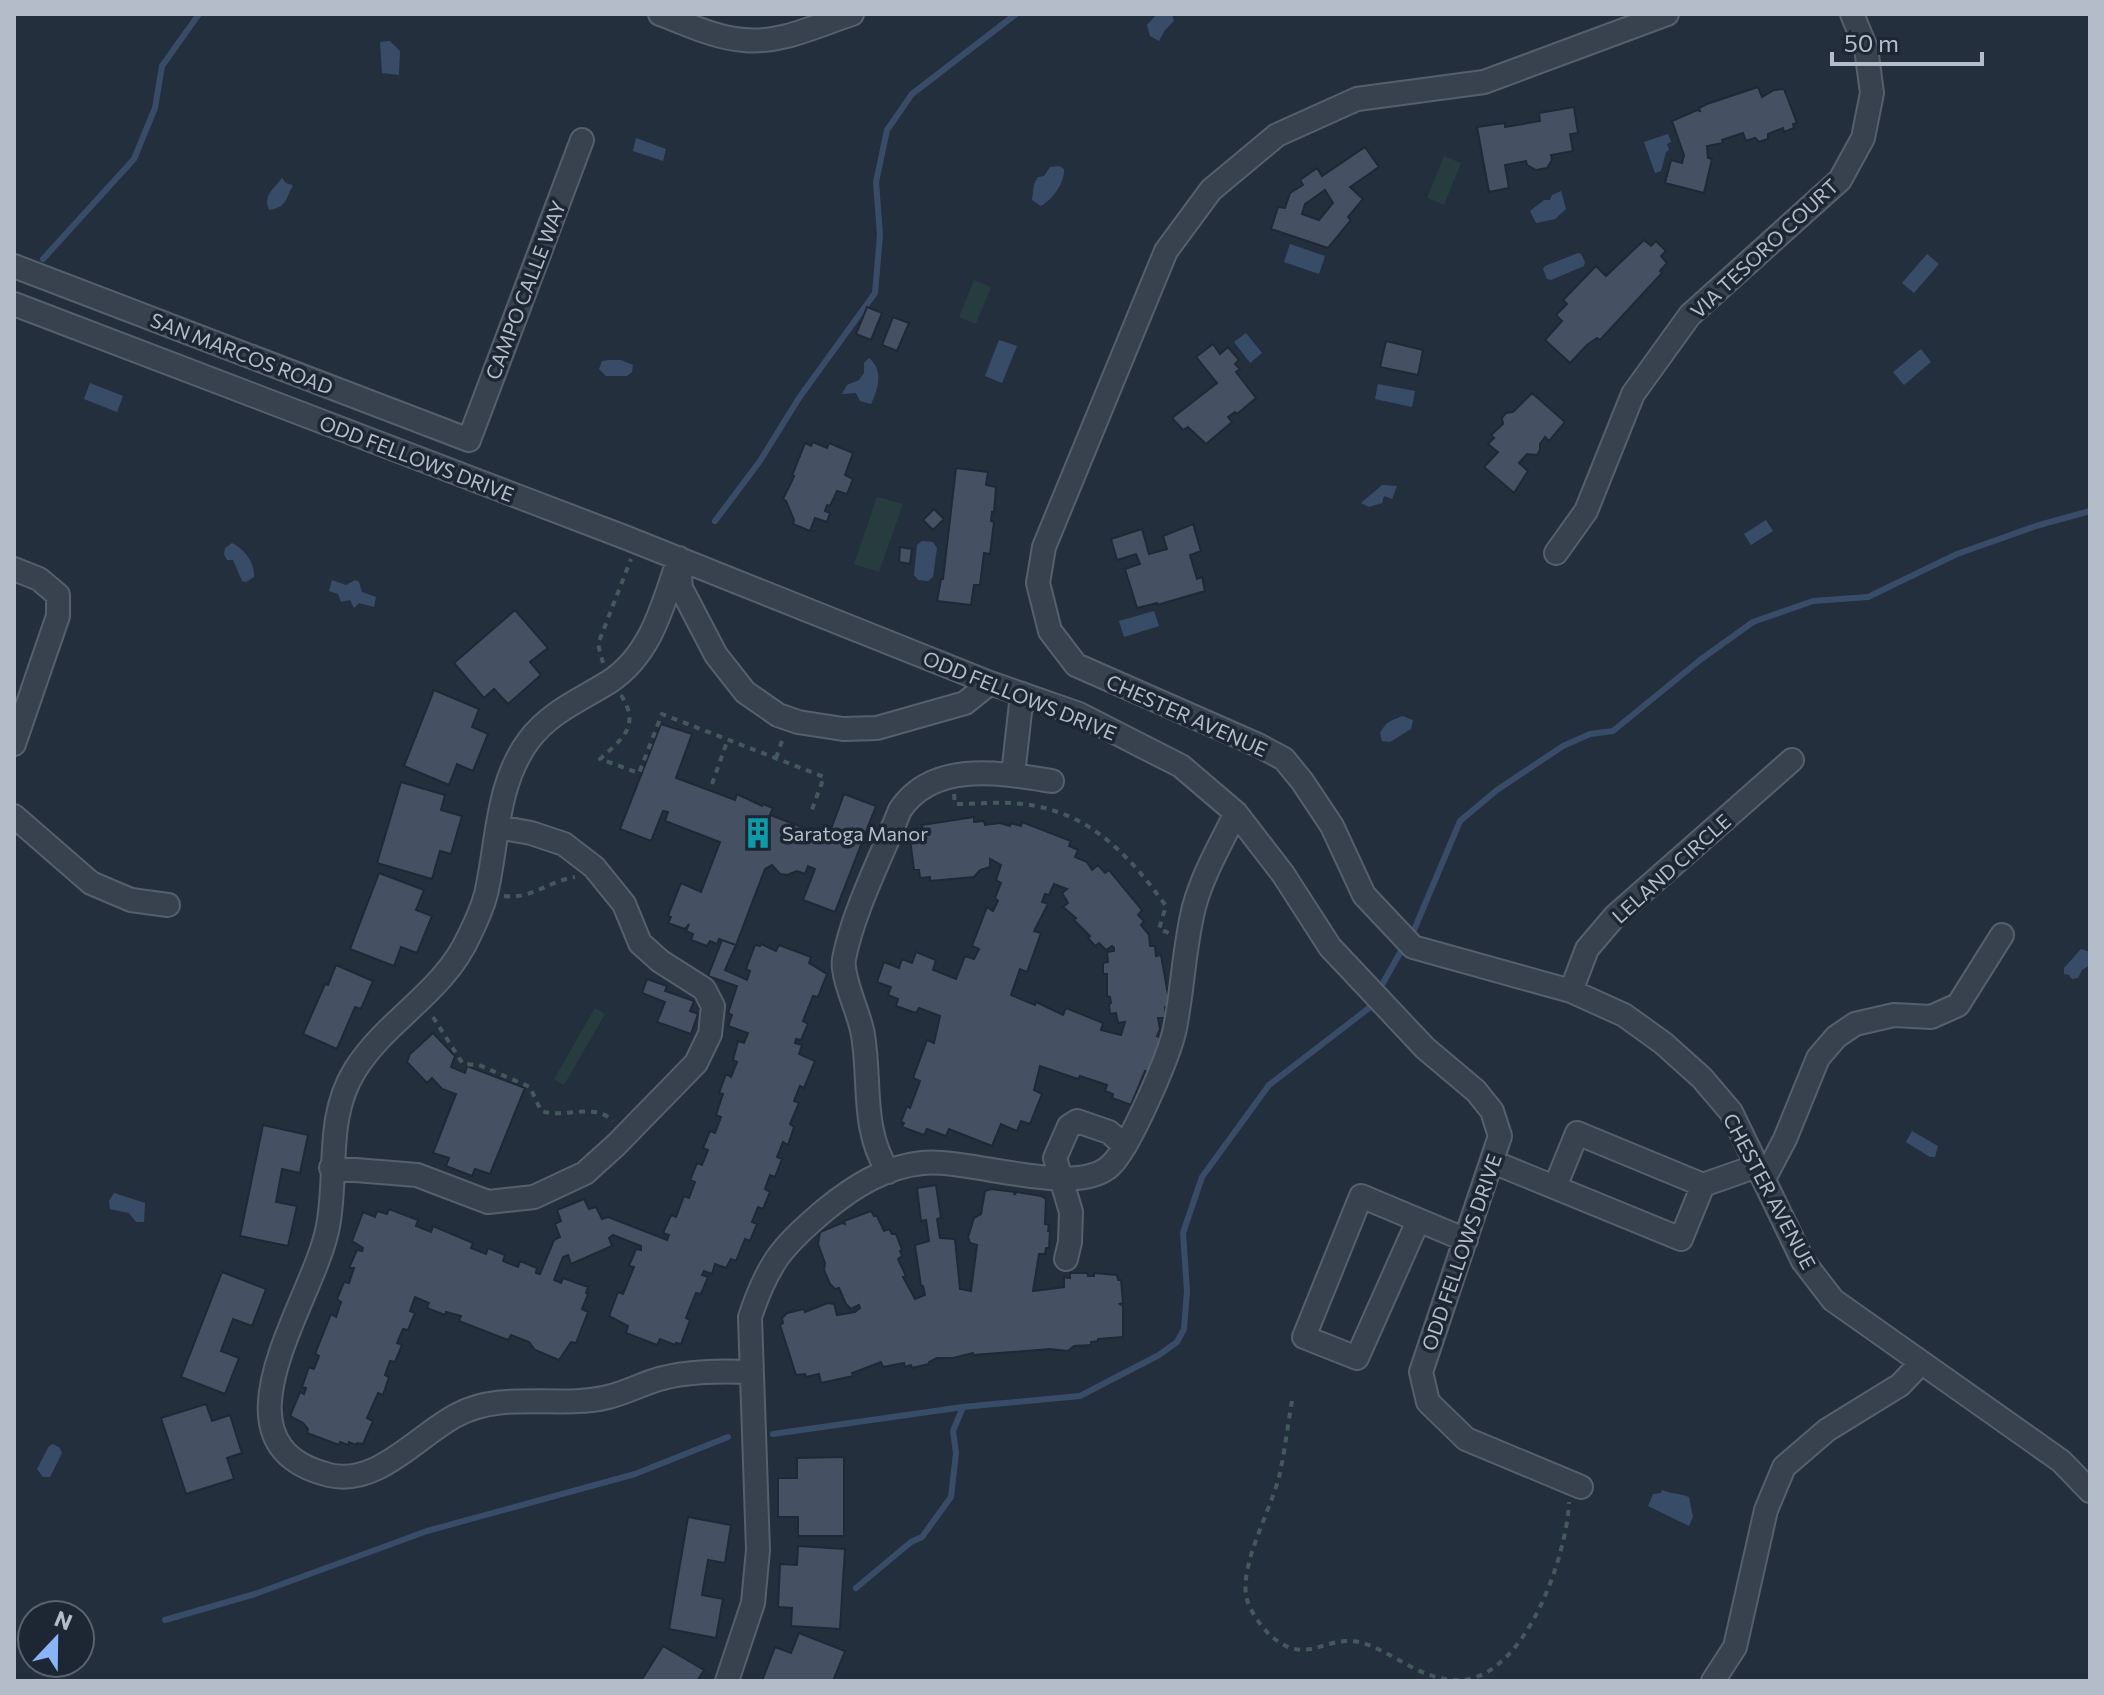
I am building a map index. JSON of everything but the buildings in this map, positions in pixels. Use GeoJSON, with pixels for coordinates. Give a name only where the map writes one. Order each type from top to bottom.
{"type":"FeatureCollection","features":[{"type":"Feature","properties":{"kind":"street"},"geometry":{"type":"LineString","coordinates":[[660,14],[716,35],[745,41],[775,39],[852,14]]}},
{"type":"Feature","properties":{"kind":"street","name":"CHESTER AVENUE"},"geometry":{"type":"LineString","coordinates":[[1667,14],[1484,82],[1357,99],[1277,135],[1211,190],[1166,251],[1044,547],[1038,583],[1050,631],[1076,665],[1284,759],[1332,826],[1364,895],[1413,947],[1571,991],[1624,1015],[1663,1043],[1702,1078],[1731,1112],[1803,1261],[1833,1300],[2061,1461],[2090,1491]]}},
{"type":"Feature","properties":{"kind":"street","name":"VIA TESORO COURT"},"geometry":{"type":"LineString","coordinates":[[1556,553],[1586,511],[1633,394],[1690,315],[1840,180],[1863,138],[1872,93],[1866,48],[1852,14]]}},
{"type":"Feature","properties":{"kind":"street","name":"CAMPO CALLE WAY"},"geometry":{"type":"LineString","coordinates":[[469,440],[582,140]]}},
{"type":"Feature","properties":{"kind":"street","name":"SAN MARCOS ROAD"},"geometry":{"type":"LineString","coordinates":[[14,266],[469,440]]}},
{"type":"Feature","properties":{"kind":"street","name":"ODD FELLOWS DRIVE"},"geometry":{"type":"LineString","coordinates":[[14,304],[679,558],[990,683],[1079,714],[1181,766],[1236,813],[1283,874],[1330,947],[1425,1048],[1476,1091],[1492,1111],[1500,1136],[1493,1162],[1421,1372],[1428,1402],[1466,1439],[1574,1485]]}},
{"type":"Feature","properties":{"kind":"street"},"geometry":{"type":"LineString","coordinates":[[679,558],[681,588],[716,655],[745,692],[778,715],[798,722],[843,729],[877,728],[965,703],[990,683]]}},
{"type":"Feature","properties":{"kind":"street"},"geometry":{"type":"LineString","coordinates":[[679,558],[653,632],[637,657],[612,680],[553,714],[529,740],[512,767],[502,800],[486,892],[467,942],[444,976],[376,1041],[354,1071],[341,1098],[331,1168],[333,1197],[328,1232],[271,1381],[269,1408],[274,1437],[285,1453],[305,1468],[334,1477],[362,1476],[458,1414],[493,1402],[607,1398],[660,1379],[697,1372],[750,1372]]}},
{"type":"Feature","properties":{"kind":"street"},"geometry":{"type":"LineString","coordinates":[[14,569],[39,579],[58,595],[58,616],[14,744]]}},
{"type":"Feature","properties":{"kind":"street"},"geometry":{"type":"LineString","coordinates":[[1013,775],[1022,694]]}},
{"type":"Feature","properties":{"kind":"street","name":"LELAND CIRCLE"},"geometry":{"type":"LineString","coordinates":[[1571,991],[1587,949],[1615,916],[1792,760]]}},
{"type":"Feature","properties":{"kind":"street"},"geometry":{"type":"LineString","coordinates":[[888,1172],[880,1158],[868,1115],[863,1035],[843,963],[851,933],[900,810],[909,796],[926,784],[954,776],[1013,775],[1052,781]]}},
{"type":"Feature","properties":{"kind":"street"},"geometry":{"type":"LineString","coordinates":[[727,1681],[753,1603],[758,1550],[750,1317],[759,1289],[774,1260],[791,1239],[850,1189],[888,1172],[925,1163],[973,1165],[1062,1180],[1088,1179],[1111,1166],[1145,1106],[1175,1031],[1187,940],[1200,888],[1236,813]]}},
{"type":"Feature","properties":{"kind":"street"},"geometry":{"type":"LineString","coordinates":[[14,816],[91,883],[131,900],[168,905]]}},
{"type":"Feature","properties":{"kind":"street"},"geometry":{"type":"LineString","coordinates":[[331,1168],[417,1175],[488,1202],[534,1197],[585,1173],[696,1063],[710,1034],[713,1006],[704,989],[660,961],[640,943],[624,904],[594,867],[564,844],[531,833],[498,827]]}},
{"type":"Feature","properties":{"kind":"street"},"geometry":{"type":"LineString","coordinates":[[1555,1187],[1577,1133],[1703,1185],[1760,1172],[1790,1127],[1818,1058],[1836,1037],[1855,1024],[1894,1015],[1931,1017],[1958,1005],[2002,935]]}},
{"type":"Feature","properties":{"kind":"street"},"geometry":{"type":"LineString","coordinates":[[1066,1259],[1071,1212],[1055,1158],[1069,1126],[1077,1121],[1109,1132],[1125,1146]]}},
{"type":"Feature","properties":{"kind":"street"},"geometry":{"type":"LineString","coordinates":[[1493,1162],[1681,1239],[1703,1185]]}},
{"type":"Feature","properties":{"kind":"street"},"geometry":{"type":"LineString","coordinates":[[1418,1221],[1357,1358],[1304,1337],[1361,1196],[1466,1240]]}},
{"type":"Feature","properties":{"kind":"street"},"geometry":{"type":"LineString","coordinates":[[1713,1681],[1735,1647],[1766,1510],[1784,1467],[1827,1430],[1900,1385],[1921,1363]]}},
{"type":"Feature","properties":{"kind":"path"},"geometry":{"type":"LineString","coordinates":[[607,671],[599,655],[598,644],[637,542]]}},
{"type":"Feature","properties":{"kind":"path"},"geometry":{"type":"LineString","coordinates":[[617,690],[630,715],[627,731],[619,743],[600,759],[639,773],[662,714],[824,777],[810,815]]}},
{"type":"Feature","properties":{"kind":"path"},"geometry":{"type":"LineString","coordinates":[[712,784],[728,739]]}},
{"type":"Feature","properties":{"kind":"path"},"geometry":{"type":"LineString","coordinates":[[954,776],[955,804],[1012,803],[1048,809],[1091,828],[1116,844],[1166,906],[1159,929],[1187,940]]}},
{"type":"Feature","properties":{"kind":"path"},"geometry":{"type":"LineString","coordinates":[[486,892],[525,897],[557,880],[586,875],[594,867]]}},
{"type":"Feature","properties":{"kind":"path"},"geometry":{"type":"LineString","coordinates":[[421,1001],[463,1064],[479,1065],[530,1087],[541,1111],[550,1114],[605,1114],[626,1134]]}},
{"type":"Feature","properties":{"kind":"path"},"geometry":{"type":"LineString","coordinates":[[1292,1401],[1279,1474],[1246,1574],[1246,1597],[1258,1623],[1277,1642],[1301,1651],[1337,1641],[1363,1643],[1429,1675],[1453,1680],[1478,1679],[1512,1653],[1532,1622],[1551,1582],[1574,1485]]}},
{"type":"Feature","properties":{"kind":"green space"},"geometry":{"type":"Polygon","coordinates":[[[1444,156],[1461,163],[1444,205],[1427,198],[1444,156]]]}},
{"type":"Feature","properties":{"kind":"green space"},"geometry":{"type":"Polygon","coordinates":[[[974,280],[991,287],[976,324],[959,317],[974,280]]]}},
{"type":"Feature","properties":{"kind":"green space"},"geometry":{"type":"Polygon","coordinates":[[[877,497],[903,504],[879,572],[854,564],[877,497]]]}},
{"type":"Feature","properties":{"kind":"green space"},"geometry":{"type":"Polygon","coordinates":[[[595,1008],[605,1014],[564,1085],[554,1079],[595,1008]]]}},
{"type":"Feature","properties":{"kind":"water"},"geometry":{"type":"Polygon","coordinates":[[[1157,14],[1172,14],[1174,21],[1159,41],[1150,36],[1147,25],[1157,14]]]}},
{"type":"Feature","properties":{"kind":"water"},"geometry":{"type":"Polygon","coordinates":[[[390,41],[400,51],[399,75],[382,73],[380,42],[390,41]]]}},
{"type":"Feature","properties":{"kind":"water"},"geometry":{"type":"Polygon","coordinates":[[[1668,134],[1671,142],[1667,144],[1669,150],[1661,171],[1655,173],[1644,142],[1668,134]]]}},
{"type":"Feature","properties":{"kind":"water"},"geometry":{"type":"Polygon","coordinates":[[[636,138],[666,149],[663,161],[633,151],[636,138]]]}},
{"type":"Feature","properties":{"kind":"water"},"geometry":{"type":"Polygon","coordinates":[[[1050,167],[1064,169],[1060,185],[1041,206],[1032,200],[1034,184],[1050,167]]]}},
{"type":"Feature","properties":{"kind":"water"},"geometry":{"type":"Polygon","coordinates":[[[282,178],[293,185],[282,205],[269,210],[268,196],[282,178]]]}},
{"type":"Feature","properties":{"kind":"water"},"geometry":{"type":"Polygon","coordinates":[[[1561,191],[1566,209],[1555,219],[1536,223],[1530,211],[1561,191]]]}},
{"type":"Feature","properties":{"kind":"water"},"geometry":{"type":"Polygon","coordinates":[[[1290,244],[1325,256],[1319,274],[1284,262],[1290,244]]]}},
{"type":"Feature","properties":{"kind":"water"},"geometry":{"type":"Polygon","coordinates":[[[1578,253],[1585,262],[1584,266],[1547,279],[1543,269],[1545,266],[1578,253]]]}},
{"type":"Feature","properties":{"kind":"water"},"geometry":{"type":"Polygon","coordinates":[[[1927,254],[1939,264],[1914,293],[1902,283],[1927,254]]]}},
{"type":"Feature","properties":{"kind":"water"},"geometry":{"type":"Polygon","coordinates":[[[1246,333],[1262,353],[1250,363],[1234,342],[1246,333]]]}},
{"type":"Feature","properties":{"kind":"water"},"geometry":{"type":"Polygon","coordinates":[[[999,340],[1017,346],[1002,383],[985,376],[999,340]]]}},
{"type":"Feature","properties":{"kind":"water"},"geometry":{"type":"Polygon","coordinates":[[[1921,349],[1931,362],[1904,385],[1893,372],[1921,349]]]}},
{"type":"Feature","properties":{"kind":"water"},"geometry":{"type":"Polygon","coordinates":[[[869,358],[878,374],[871,404],[860,401],[856,393],[842,394],[847,385],[859,380],[864,373],[864,363],[869,358]]]}},
{"type":"Feature","properties":{"kind":"water"},"geometry":{"type":"Polygon","coordinates":[[[621,360],[633,365],[632,372],[627,376],[606,376],[599,369],[602,361],[621,360]]]}},
{"type":"Feature","properties":{"kind":"water"},"geometry":{"type":"Polygon","coordinates":[[[90,383],[123,396],[117,412],[84,399],[90,383]]]}},
{"type":"Feature","properties":{"kind":"water"},"geometry":{"type":"Polygon","coordinates":[[[1378,384],[1415,391],[1412,407],[1375,399],[1378,384]]]}},
{"type":"Feature","properties":{"kind":"water"},"geometry":{"type":"Polygon","coordinates":[[[1382,485],[1397,486],[1392,499],[1384,496],[1382,503],[1369,507],[1361,503],[1382,485]]]}},
{"type":"Feature","properties":{"kind":"water"},"geometry":{"type":"Polygon","coordinates":[[[1766,520],[1773,531],[1751,545],[1744,534],[1766,520]]]}},
{"type":"Feature","properties":{"kind":"water"},"geometry":{"type":"Polygon","coordinates":[[[922,541],[933,542],[937,548],[933,577],[928,581],[918,580],[914,575],[917,545],[922,541]]]}},
{"type":"Feature","properties":{"kind":"water"},"geometry":{"type":"Polygon","coordinates":[[[232,543],[244,552],[253,566],[254,577],[246,582],[242,581],[233,560],[227,560],[224,554],[225,548],[232,543]]]}},
{"type":"Feature","properties":{"kind":"water"},"geometry":{"type":"Polygon","coordinates":[[[332,580],[346,585],[355,580],[359,582],[362,592],[376,597],[374,607],[359,603],[354,608],[350,600],[341,602],[338,594],[329,591],[332,580]]]}},
{"type":"Feature","properties":{"kind":"water"},"geometry":{"type":"Polygon","coordinates":[[[1154,611],[1159,626],[1124,637],[1119,621],[1154,611]]]}},
{"type":"Feature","properties":{"kind":"water"},"geometry":{"type":"Polygon","coordinates":[[[1402,716],[1413,720],[1411,729],[1390,742],[1382,741],[1380,733],[1385,726],[1402,716]]]}},
{"type":"Feature","properties":{"kind":"water"},"geometry":{"type":"Polygon","coordinates":[[[2081,949],[2090,952],[2090,965],[2082,970],[2078,978],[2072,979],[2064,974],[2064,968],[2081,949]]]}},
{"type":"Feature","properties":{"kind":"water"},"geometry":{"type":"Polygon","coordinates":[[[1912,1131],[1938,1146],[1935,1157],[1906,1142],[1912,1131]]]}},
{"type":"Feature","properties":{"kind":"water"},"geometry":{"type":"Polygon","coordinates":[[[114,1193],[145,1203],[144,1222],[136,1222],[129,1213],[110,1209],[109,1201],[114,1193]]]}},
{"type":"Feature","properties":{"kind":"water"},"geometry":{"type":"Polygon","coordinates":[[[53,1444],[62,1453],[50,1477],[43,1477],[37,1469],[53,1444]]]}},
{"type":"Feature","properties":{"kind":"water"},"geometry":{"type":"Polygon","coordinates":[[[1662,1490],[1689,1497],[1693,1517],[1689,1526],[1648,1506],[1653,1494],[1662,1490]]]}},
{"type":"Feature","properties":{"kind":"waterway"},"geometry":{"type":"LineString","coordinates":[[43,259],[134,159],[155,108],[162,66],[199,14]]}},
{"type":"Feature","properties":{"kind":"waterway"},"geometry":{"type":"LineString","coordinates":[[715,521],[875,293],[880,235],[876,182],[887,130],[912,94],[1016,14]]}},
{"type":"Feature","properties":{"kind":"waterway"},"geometry":{"type":"LineString","coordinates":[[1414,930],[1460,821],[1497,790],[1563,746],[1590,734],[1613,731],[1700,660],[1753,622],[1813,601],[1868,597],[1957,554],[2090,511]]}},
{"type":"Feature","properties":{"kind":"waterway"},"geometry":{"type":"LineString","coordinates":[[1383,983],[1401,951]]}},
{"type":"Feature","properties":{"kind":"waterway"},"geometry":{"type":"LineString","coordinates":[[856,1588],[911,1542],[922,1537],[951,1497],[956,1453],[953,1431],[963,1407],[1080,1396],[1159,1355],[1177,1342],[1184,1329],[1187,1291],[1183,1233],[1202,1177],[1269,1085],[1369,1008]]}},
{"type":"Feature","properties":{"kind":"waterway"},"geometry":{"type":"LineString","coordinates":[[773,1434],[963,1407]]}},
{"type":"Feature","properties":{"kind":"waterway"},"geometry":{"type":"LineString","coordinates":[[165,1620],[255,1594],[427,1531],[635,1474],[728,1437]]}},
{"type":"Feature","properties":{"kind":"place","name":"Saratoga Manor"},"geometry":{"type":"Point","coordinates":[758,833]}}]}
